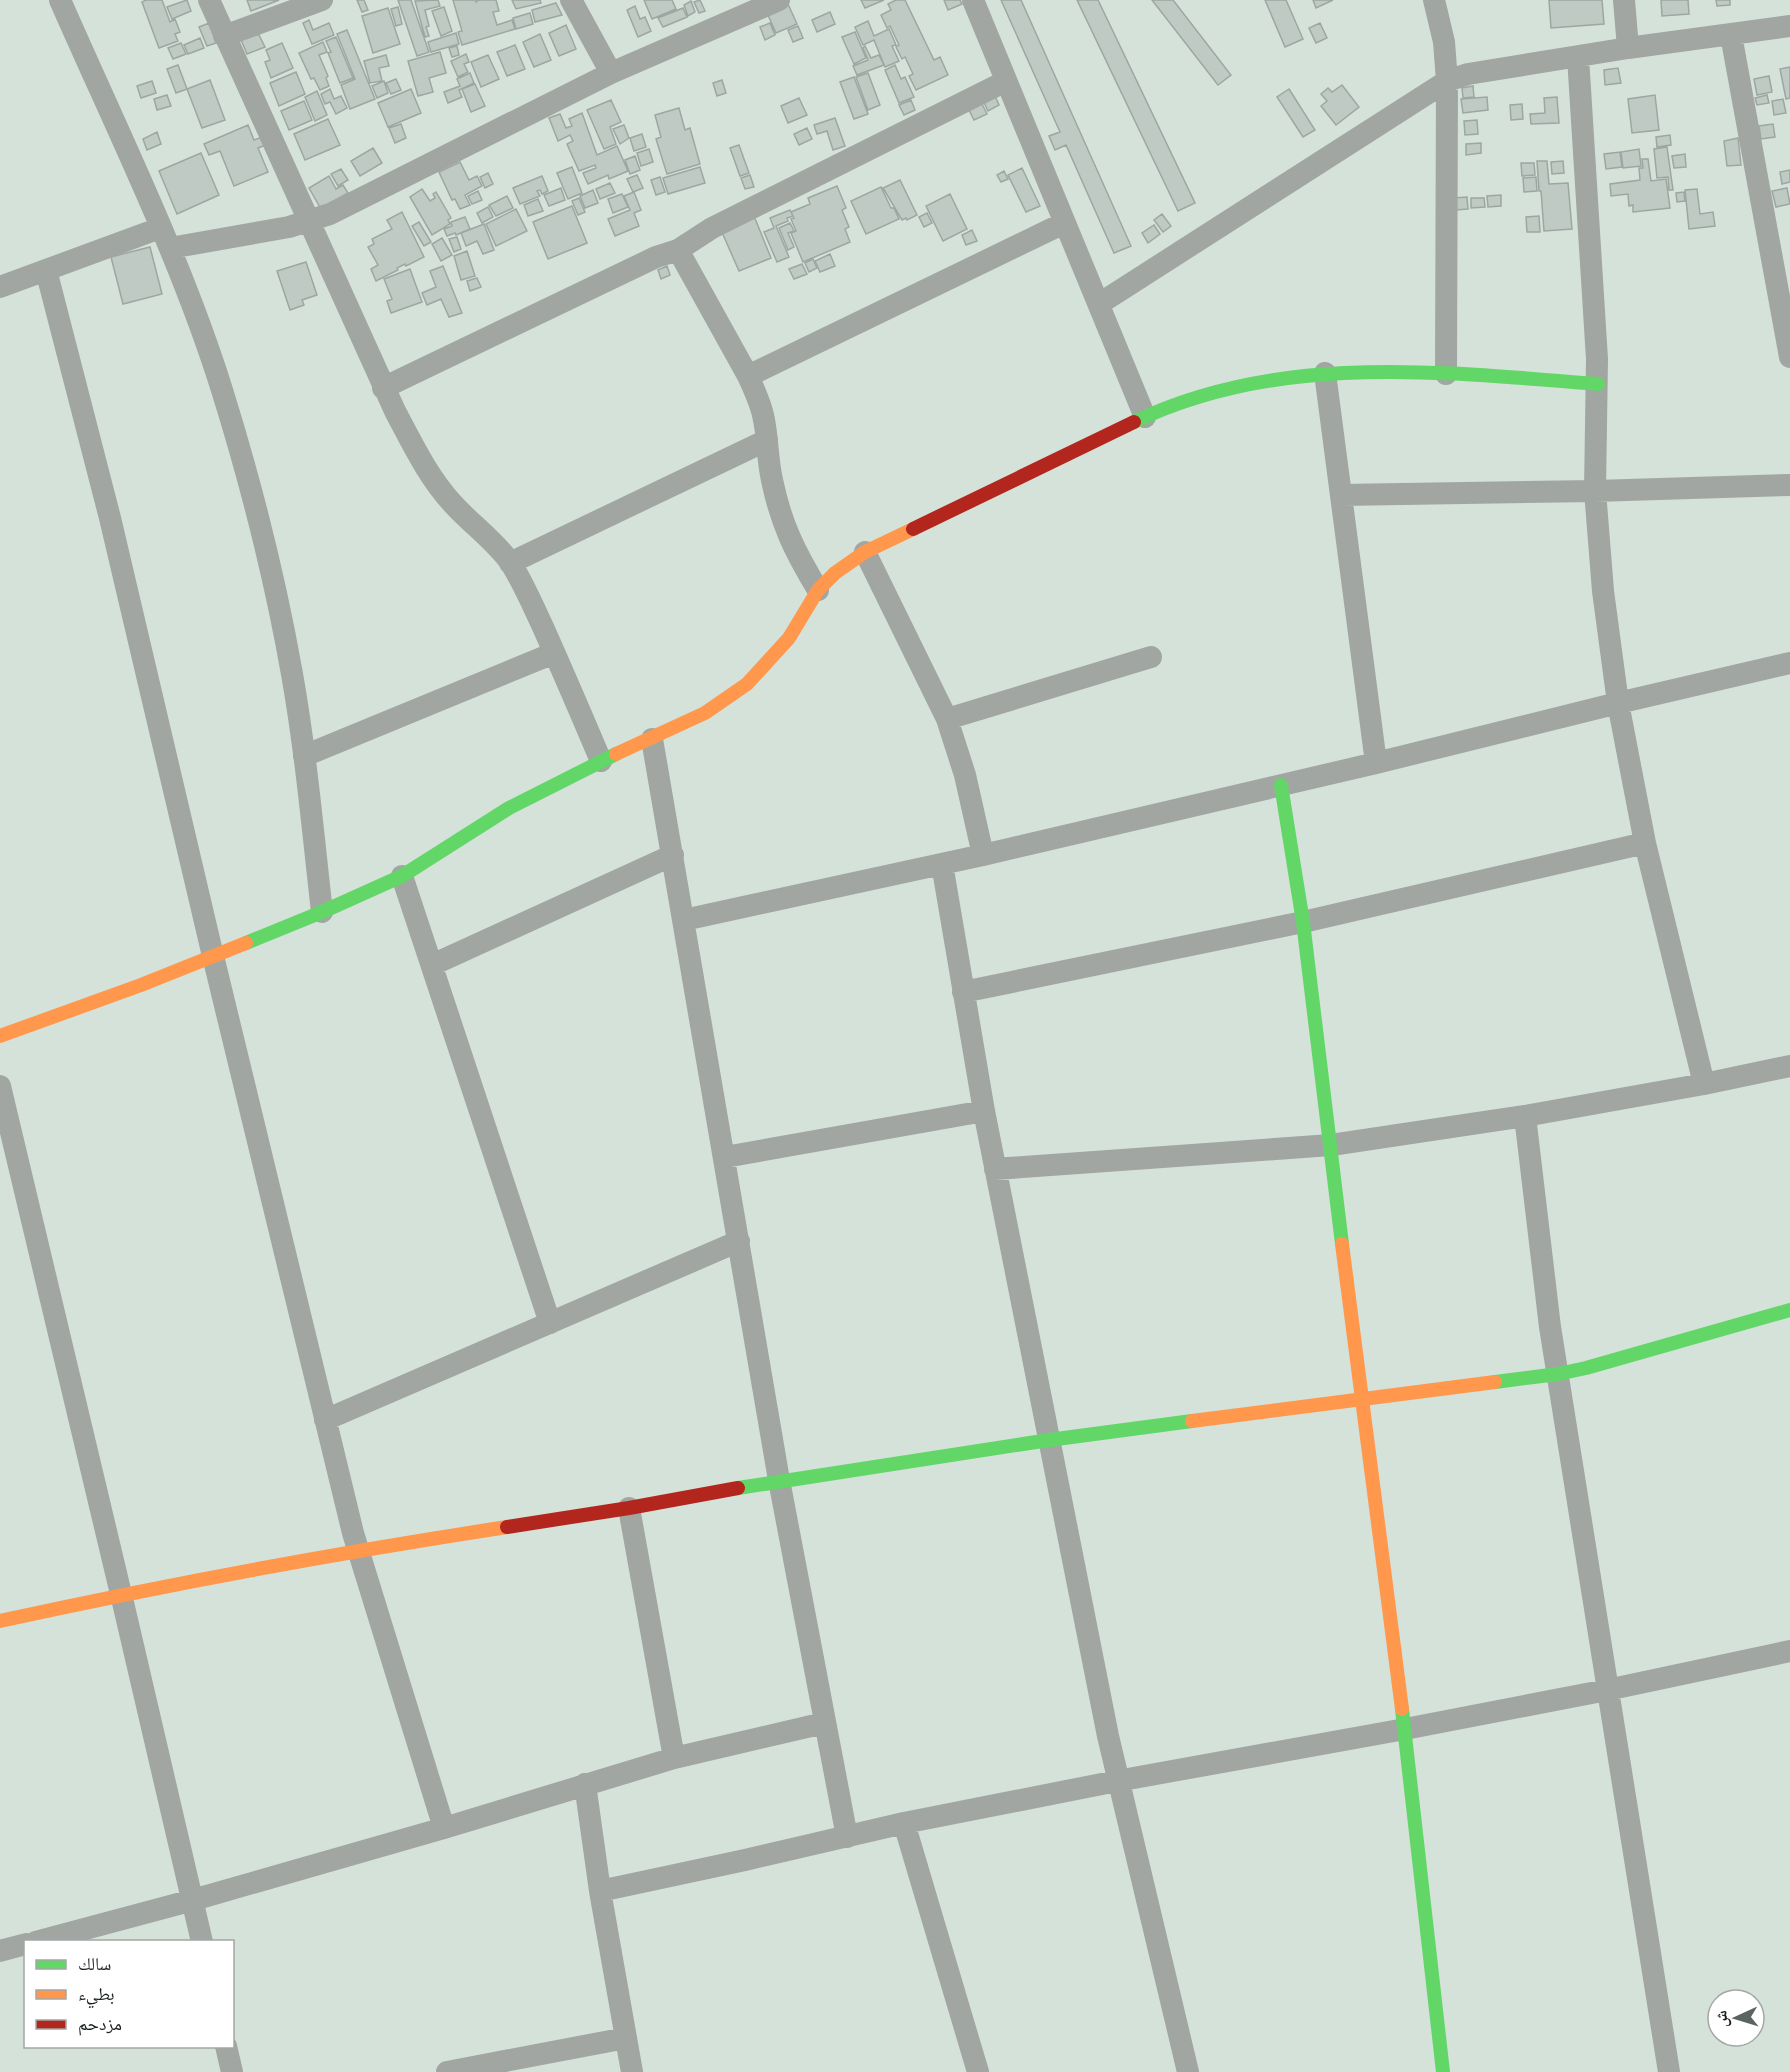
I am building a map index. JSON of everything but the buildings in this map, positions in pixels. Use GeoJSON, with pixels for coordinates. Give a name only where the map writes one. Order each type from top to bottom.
{"type":"FeatureCollection","features":[{"type":"Feature","properties":{"kind":"street"},"geometry":{"type":"LineString","coordinates":[[60,0],[165,238],[222,389],[244,462],[284,632],[304,756],[322,912]]}},
{"type":"Feature","properties":{"kind":"street"},"geometry":{"type":"LineString","coordinates":[[209,0],[383,388],[415,450],[435,482],[510,563],[529,597],[601,761]]}},
{"type":"Feature","properties":{"kind":"street"},"geometry":{"type":"LineString","coordinates":[[225,36],[322,0]]}},
{"type":"Feature","properties":{"kind":"street"},"geometry":{"type":"LineString","coordinates":[[571,0],[611,73]]}},
{"type":"Feature","properties":{"kind":"street"},"geometry":{"type":"LineString","coordinates":[[0,287],[46,270],[165,238],[308,223],[349,205],[611,73],[779,0]]}},
{"type":"Feature","properties":{"kind":"street"},"geometry":{"type":"LineString","coordinates":[[972,0],[1145,417]]}},
{"type":"Feature","properties":{"kind":"street"},"geometry":{"type":"LineString","coordinates":[[1434,0],[1444,42],[1448,81],[1446,374]]}},
{"type":"Feature","properties":{"kind":"street"},"geometry":{"type":"LineString","coordinates":[[1624,0],[1628,48]]}},
{"type":"Feature","properties":{"kind":"street"},"geometry":{"type":"LineString","coordinates":[[1099,304],[1448,81],[1468,74],[1628,48],[1790,26]]}},
{"type":"Feature","properties":{"kind":"street"},"geometry":{"type":"LineString","coordinates":[[1731,35],[1790,357]]}},
{"type":"Feature","properties":{"kind":"street"},"geometry":{"type":"LineString","coordinates":[[1578,57],[1598,384],[1595,491],[1603,591],[1618,702],[1646,843],[1704,1084]]}},
{"type":"Feature","properties":{"kind":"street"},"geometry":{"type":"LineString","coordinates":[[383,388],[646,262],[678,250],[712,228],[1006,81]]}},
{"type":"Feature","properties":{"kind":"street"},"geometry":{"type":"LineString","coordinates":[[748,376],[1064,223]]}},
{"type":"Feature","properties":{"kind":"street"},"geometry":{"type":"LineString","coordinates":[[678,250],[748,376],[763,416],[771,477],[784,528],[818,590]]}},
{"type":"Feature","properties":{"kind":"street"},"geometry":{"type":"LineString","coordinates":[[46,270],[110,518],[213,956],[358,1550],[444,1828]]}},
{"type":"Feature","properties":{"kind":"street"},"geometry":{"type":"LineString","coordinates":[[0,1036],[213,956],[322,912],[402,876],[478,826],[601,761],[705,713],[747,684],[789,638],[818,590],[835,573],[865,552],[1145,417],[1233,388],[1288,377],[1325,373],[1446,374],[1598,384]]}},
{"type":"Feature","properties":{"kind":"street"},"geometry":{"type":"LineString","coordinates":[[1325,373],[1376,763]]}},
{"type":"Feature","properties":{"kind":"street"},"geometry":{"type":"LineString","coordinates":[[510,563],[767,440]]}},
{"type":"Feature","properties":{"kind":"street"},"geometry":{"type":"LineString","coordinates":[[1341,495],[1790,485]]}},
{"type":"Feature","properties":{"kind":"street"},"geometry":{"type":"LineString","coordinates":[[865,552],[947,719],[964,775],[983,855]]}},
{"type":"Feature","properties":{"kind":"street"},"geometry":{"type":"LineString","coordinates":[[304,756],[554,652]]}},
{"type":"Feature","properties":{"kind":"street"},"geometry":{"type":"LineString","coordinates":[[947,719],[1151,657]]}},
{"type":"Feature","properties":{"kind":"street"},"geometry":{"type":"LineString","coordinates":[[684,920],[983,855],[1376,763],[1618,702],[1790,663]]}},
{"type":"Feature","properties":{"kind":"street"},"geometry":{"type":"LineString","coordinates":[[652,739],[674,855],[779,1480],[847,1837]]}},
{"type":"Feature","properties":{"kind":"street"},"geometry":{"type":"LineString","coordinates":[[1281,785],[1303,922],[1361,1398],[1405,1729],[1443,2072]]}},
{"type":"Feature","properties":{"kind":"street"},"geometry":{"type":"LineString","coordinates":[[963,992],[1303,922],[1646,843]]}},
{"type":"Feature","properties":{"kind":"street"},"geometry":{"type":"LineString","coordinates":[[432,965],[674,855]]}},
{"type":"Feature","properties":{"kind":"street"},"geometry":{"type":"LineString","coordinates":[[942,864],[995,1169],[1117,1781],[1188,2072]]}},
{"type":"Feature","properties":{"kind":"street"},"geometry":{"type":"LineString","coordinates":[[402,876],[550,1323]]}},
{"type":"Feature","properties":{"kind":"street"},"geometry":{"type":"LineString","coordinates":[[995,1169],[1331,1145],[1525,1116],[1790,1066]]}},
{"type":"Feature","properties":{"kind":"street"},"geometry":{"type":"LineString","coordinates":[[0,1086],[122,1593],[202,1940]]}},
{"type":"Feature","properties":{"kind":"street"},"geometry":{"type":"LineString","coordinates":[[725,1157],[984,1111]]}},
{"type":"Feature","properties":{"kind":"street"},"geometry":{"type":"LineString","coordinates":[[1525,1116],[1550,1327],[1669,2072]]}},
{"type":"Feature","properties":{"kind":"street"},"geometry":{"type":"LineString","coordinates":[[326,1420],[739,1241]]}},
{"type":"Feature","properties":{"kind":"street"},"geometry":{"type":"LineString","coordinates":[[0,1621],[122,1593],[358,1550],[629,1508],[779,1480],[1049,1440],[1558,1374],[1790,1310]]}},
{"type":"Feature","properties":{"kind":"street"},"geometry":{"type":"LineString","coordinates":[[629,1508],[674,1758]]}},
{"type":"Feature","properties":{"kind":"street"},"geometry":{"type":"LineString","coordinates":[[600,1891],[904,1823],[1607,1690],[1790,1651]]}},
{"type":"Feature","properties":{"kind":"street"},"geometry":{"type":"LineString","coordinates":[[40,1940],[444,1828],[674,1758],[824,1723]]}},
{"type":"Feature","properties":{"kind":"street"},"geometry":{"type":"LineString","coordinates":[[585,1784],[600,1891],[632,2072]]}},
{"type":"Feature","properties":{"kind":"street"},"geometry":{"type":"LineString","coordinates":[[904,1823],[978,2072]]}},
{"type":"Feature","properties":{"kind":"street"},"geometry":{"type":"LineString","coordinates":[[0,1951],[24,1945]]}},
{"type":"Feature","properties":{"kind":"street"},"geometry":{"type":"LineString","coordinates":[[447,2072],[626,2038]]}},
{"type":"Feature","properties":{"kind":"street"},"geometry":{"type":"LineString","coordinates":[[226,2048],[232,2072]]}},
{"type":"Feature","properties":{"kind":"traffic: fast"},"geometry":{"type":"LineString","coordinates":[[1134,422],[1189,400],[1246,385],[1303,376],[1362,372],[1421,372],[1598,384]]}},
{"type":"Feature","properties":{"kind":"traffic: fast"},"geometry":{"type":"LineString","coordinates":[[246,943],[402,876],[509,808],[616,754]]}},
{"type":"Feature","properties":{"kind":"traffic: fast"},"geometry":{"type":"LineString","coordinates":[[1281,785],[1303,922],[1342,1244]]}},
{"type":"Feature","properties":{"kind":"traffic: fast"},"geometry":{"type":"LineString","coordinates":[[1495,1382],[1586,1368],[1790,1310]]}},
{"type":"Feature","properties":{"kind":"traffic: fast"},"geometry":{"type":"LineString","coordinates":[[738,1488],[1049,1440],[1192,1421]]}},
{"type":"Feature","properties":{"kind":"traffic: fast"},"geometry":{"type":"LineString","coordinates":[[1402,1709],[1443,2072]]}},
{"type":"Feature","properties":{"kind":"traffic: slow"},"geometry":{"type":"LineString","coordinates":[[616,754],[705,713],[747,684],[789,638],[818,590],[835,573],[865,552],[913,529]]}},
{"type":"Feature","properties":{"kind":"traffic: slow"},"geometry":{"type":"LineString","coordinates":[[0,1036],[141,985],[246,943]]}},
{"type":"Feature","properties":{"kind":"traffic: slow"},"geometry":{"type":"LineString","coordinates":[[1342,1244],[1402,1709]]}},
{"type":"Feature","properties":{"kind":"traffic: slow"},"geometry":{"type":"LineString","coordinates":[[1192,1421],[1495,1382]]}},
{"type":"Feature","properties":{"kind":"traffic: slow"},"geometry":{"type":"LineString","coordinates":[[0,1621],[253,1570],[507,1527]]}},
{"type":"Feature","properties":{"kind":"traffic: jam"},"geometry":{"type":"LineString","coordinates":[[913,529],[1134,422]]}},
{"type":"Feature","properties":{"kind":"traffic: jam"},"geometry":{"type":"LineString","coordinates":[[507,1527],[738,1488]]}}]}
